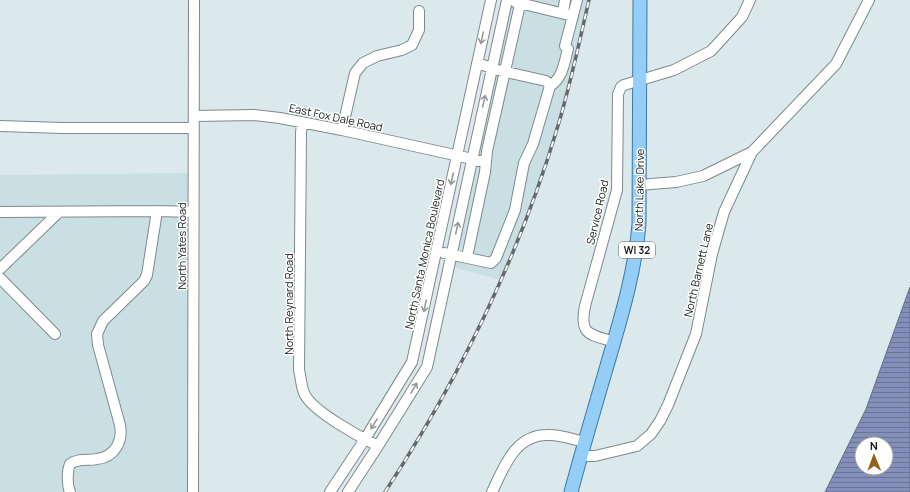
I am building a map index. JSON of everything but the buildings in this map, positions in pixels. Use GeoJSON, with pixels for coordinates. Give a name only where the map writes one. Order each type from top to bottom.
{"type":"FeatureCollection","features":[{"type":"Feature","properties":{"kind":"main road","name":"North Lake Drive"},"geometry":{"type":"LineString","coordinates":[[571,492],[584,442],[614,342],[635,262],[639,224],[640,0]]}},
{"type":"Feature","properties":{"kind":"street","name":"North Yates Road"},"geometry":{"type":"LineString","coordinates":[[193,492],[194,0]]}},
{"type":"Feature","properties":{"kind":"street","name":"North Santa Monica Boulevard"},"geometry":{"type":"LineString","coordinates":[[330,492],[365,439],[412,362],[491,0]]}},
{"type":"Feature","properties":{"kind":"street"},"geometry":{"type":"LineString","coordinates":[[348,492],[427,367],[507,0],[573,16]]}},
{"type":"Feature","properties":{"kind":"street"},"geometry":{"type":"LineString","coordinates":[[563,13],[565,0]]}},
{"type":"Feature","properties":{"kind":"street"},"geometry":{"type":"LineString","coordinates":[[436,252],[451,254],[491,264],[496,258],[515,210],[524,163],[533,144],[550,86],[557,81],[563,68],[577,0]]}},
{"type":"Feature","properties":{"kind":"street","name":"Service Road"},"geometry":{"type":"LineString","coordinates":[[614,342],[589,333],[584,327],[583,320],[585,306],[617,190],[618,94],[621,87],[674,70],[711,51],[742,17],[750,0]]}},
{"type":"Feature","properties":{"kind":"street","name":"North Barnett Lane"},"geometry":{"type":"LineString","coordinates":[[580,456],[597,456],[637,446],[651,434],[660,421],[668,405],[696,334],[712,254],[724,212],[752,152],[836,64],[869,0]]}},
{"type":"Feature","properties":{"kind":"street"},"geometry":{"type":"LineString","coordinates":[[467,258],[487,151],[520,2]]}},
{"type":"Feature","properties":{"kind":"street"},"geometry":{"type":"LineString","coordinates":[[342,130],[355,73],[363,63],[377,56],[402,50],[412,45],[419,30],[420,11]]}},
{"type":"Feature","properties":{"kind":"street"},"geometry":{"type":"LineString","coordinates":[[477,63],[505,72],[546,81],[550,86]]}},
{"type":"Feature","properties":{"kind":"street","name":"East Fox Dale Road"},"geometry":{"type":"LineString","coordinates":[[194,116],[254,115],[280,118],[342,130],[486,162]]}},
{"type":"Feature","properties":{"kind":"street","name":"North Reynard Road"},"geometry":{"type":"LineString","coordinates":[[302,123],[300,370],[304,394],[317,409],[378,446]]}},
{"type":"Feature","properties":{"kind":"street"},"geometry":{"type":"LineString","coordinates":[[0,126],[63,128],[194,128]]}},
{"type":"Feature","properties":{"kind":"street"},"geometry":{"type":"LineString","coordinates":[[639,185],[676,182],[703,176],[752,152]]}},
{"type":"Feature","properties":{"kind":"street"},"geometry":{"type":"LineString","coordinates":[[70,492],[68,467],[70,464],[78,460],[98,459],[105,457],[115,450],[119,441],[120,425],[98,345],[97,334],[103,322],[146,279],[157,211]]}},
{"type":"Feature","properties":{"kind":"street"},"geometry":{"type":"LineString","coordinates":[[0,212],[193,212]]}},
{"type":"Feature","properties":{"kind":"street"},"geometry":{"type":"LineString","coordinates":[[0,269],[59,212]]}},
{"type":"Feature","properties":{"kind":"street"},"geometry":{"type":"LineString","coordinates":[[0,278],[55,334]]}},
{"type":"Feature","properties":{"kind":"street"},"geometry":{"type":"LineString","coordinates":[[492,492],[510,456],[525,440],[536,436],[547,435],[560,436],[584,442]]}},
{"type":"Feature","properties":{"kind":"shaded area"},"geometry":{"type":"Polygon","coordinates":[[[507,0],[589,0],[557,129],[542,176],[501,280],[448,266],[507,0]]]}},
{"type":"Feature","properties":{"kind":"shaded area"},"geometry":{"type":"Polygon","coordinates":[[[189,173],[188,492],[0,492],[0,175],[189,173]]]}},
{"type":"Feature","properties":{"kind":"water"},"geometry":{"type":"Polygon","coordinates":[[[910,287],[910,492],[825,492],[866,409],[910,287]]]}},
{"type":"Feature","properties":{"kind":"railway"},"geometry":{"type":"LineString","coordinates":[[385,492],[438,406],[462,362],[505,271],[524,225],[562,113],[589,0]]}}]}
